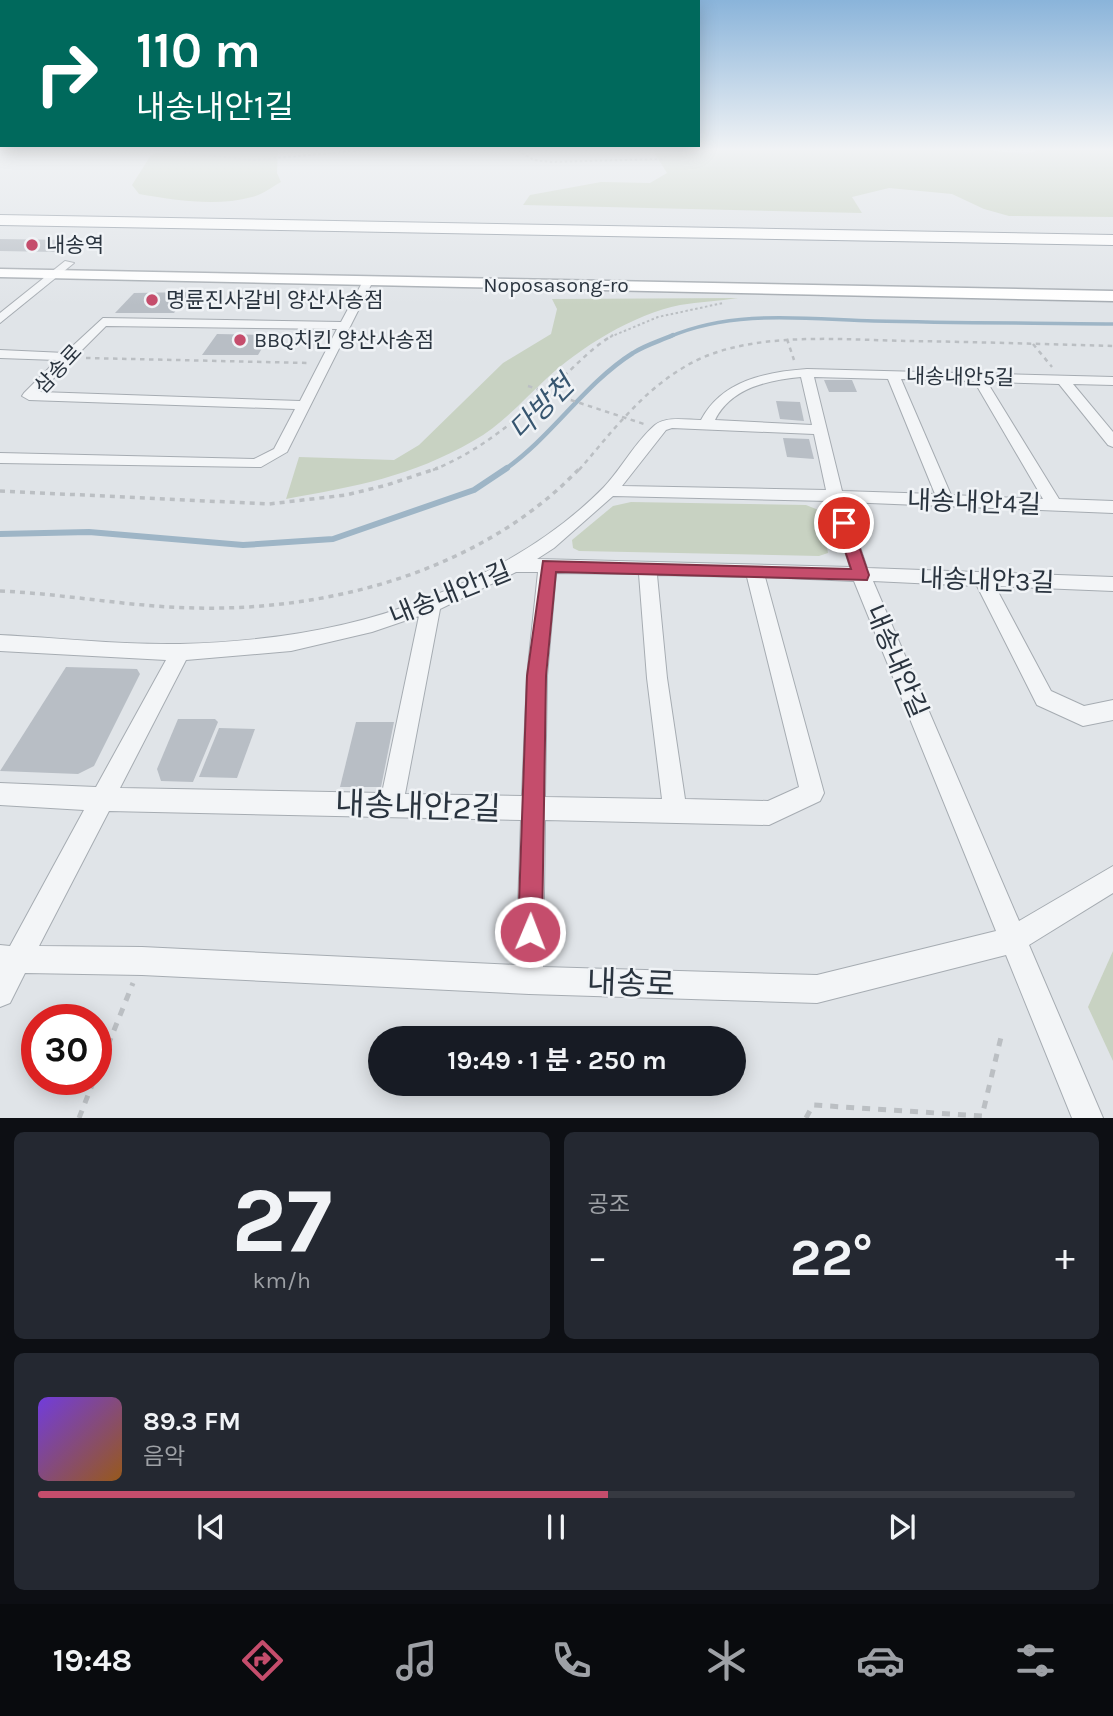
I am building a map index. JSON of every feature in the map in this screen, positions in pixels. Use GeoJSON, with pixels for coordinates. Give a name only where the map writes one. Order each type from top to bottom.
{"type":"FeatureCollection","features":[{"type":"Feature","properties":{"kind":"highway"},"geometry":{"type":"LineString","coordinates":[[0,212],[1113,232]]}},
{"type":"Feature","properties":{"kind":"highway"},"geometry":{"type":"LineString","coordinates":[[0,220],[1113,240]]}},
{"type":"Feature","properties":{"kind":"main road","name":"Noposasong-ro"},"geometry":{"type":"LineString","coordinates":[[0,262],[1113,286]]}},
{"type":"Feature","properties":{"kind":"main road","name":"Noposasong-ro"},"geometry":{"type":"LineString","coordinates":[[0,273],[367,283],[1113,296]]}},
{"type":"Feature","properties":{"kind":"street"},"geometry":{"type":"LineString","coordinates":[[0,319],[69,263]]}},
{"type":"Feature","properties":{"kind":"street"},"geometry":{"type":"LineString","coordinates":[[0,458],[256,464],[280,452],[367,283]]}},
{"type":"Feature","properties":{"kind":"street","name":"삼송로"},"geometry":{"type":"LineString","coordinates":[[303,405],[30,396],[103,322],[345,326]]}},
{"type":"Feature","properties":{"kind":"street"},"geometry":{"type":"LineString","coordinates":[[0,354],[68,357]]}},
{"type":"Feature","properties":{"kind":"street","name":"내송내안길"},"geometry":{"type":"LineString","coordinates":[[803,373],[820,430],[835,496],[861,575],[1088,1118]]}},
{"type":"Feature","properties":{"kind":"street","name":"내송내안5길"},"geometry":{"type":"LineString","coordinates":[[706,424],[711,409],[732,392],[782,374],[1113,381]]}},
{"type":"Feature","properties":{"kind":"street"},"geometry":{"type":"LineString","coordinates":[[893,376],[946,502]]}},
{"type":"Feature","properties":{"kind":"street"},"geometry":{"type":"LineString","coordinates":[[978,377],[1054,504]]}},
{"type":"Feature","properties":{"kind":"street"},"geometry":{"type":"LineString","coordinates":[[1063,380],[1113,442]]}},
{"type":"Feature","properties":{"kind":"street"},"geometry":{"type":"LineString","coordinates":[[514,565],[548,544],[609,491],[660,429],[671,424],[820,430]]}},
{"type":"Feature","properties":{"kind":"street","name":"내송내안4길"},"geometry":{"type":"LineString","coordinates":[[609,491],[835,496],[1113,507]]}},
{"type":"Feature","properties":{"kind":"street","name":"내송내안1길"},"geometry":{"type":"LineString","coordinates":[[0,643],[180,652],[291,643],[372,624],[431,605],[514,565],[861,575]]}},
{"type":"Feature","properties":{"kind":"street"},"geometry":{"type":"LineString","coordinates":[[529,980],[537,676],[548,565]]}},
{"type":"Feature","properties":{"kind":"street"},"geometry":{"type":"LineString","coordinates":[[648,567],[657,678],[675,812]]}},
{"type":"Feature","properties":{"kind":"street","name":"내송내안2길"},"geometry":{"type":"LineString","coordinates":[[0,794],[533,810],[769,813],[812,793],[754,570]]}},
{"type":"Feature","properties":{"kind":"street","name":"내송내안3길"},"geometry":{"type":"LineString","coordinates":[[861,575],[1113,584]]}},
{"type":"Feature","properties":{"kind":"street"},"geometry":{"type":"LineString","coordinates":[[983,580],[1044,698],[1083,716],[1113,710]]}},
{"type":"Feature","properties":{"kind":"street"},"geometry":{"type":"LineString","coordinates":[[391,805],[431,605]]}},
{"type":"Feature","properties":{"kind":"street"},"geometry":{"type":"LineString","coordinates":[[0,993],[9,960],[101,799],[180,652]]}},
{"type":"Feature","properties":{"kind":"street","name":"내송로"},"geometry":{"type":"LineString","coordinates":[[9,960],[142,961],[529,980],[817,989],[1013,940],[1113,879]]}},
{"type":"Feature","properties":{"kind":"path"},"geometry":{"type":"LineString","coordinates":[[0,491],[77,491],[227,504],[285,503],[335,497],[399,481],[446,464],[486,443],[598,344],[633,327],[683,309],[728,302]]}},
{"type":"Feature","properties":{"kind":"path"},"geometry":{"type":"LineString","coordinates":[[787,339],[803,373]]}},
{"type":"Feature","properties":{"kind":"path"},"geometry":{"type":"LineString","coordinates":[[0,591],[166,606],[222,608],[308,599],[398,578],[444,561],[494,537],[538,508],[564,486],[665,377],[702,358],[740,345],[787,339],[1113,346]]}},
{"type":"Feature","properties":{"kind":"path"},"geometry":{"type":"LineString","coordinates":[[1033,344],[1063,380]]}},
{"type":"Feature","properties":{"kind":"path"},"geometry":{"type":"LineString","coordinates":[[68,357],[326,363]]}},
{"type":"Feature","properties":{"kind":"path"},"geometry":{"type":"LineString","coordinates":[[528,386],[660,429]]}},
{"type":"Feature","properties":{"kind":"path"},"geometry":{"type":"LineString","coordinates":[[112,1035],[142,961]]}},
{"type":"Feature","properties":{"kind":"path"},"geometry":{"type":"LineString","coordinates":[[806,1118],[813,1105],[982,1115],[1002,1033]]}},
{"type":"Feature","properties":{"kind":"path"},"geometry":{"type":"LineString","coordinates":[[79,1118],[88,1095]]}},
{"type":"Feature","properties":{"kind":"green space"},"geometry":{"type":"Polygon","coordinates":[[[526,201],[855,201],[862,213],[523,205],[526,201]]]}},
{"type":"Feature","properties":{"kind":"green space"},"geometry":{"type":"Polygon","coordinates":[[[967,201],[1113,201],[1113,217],[1009,216],[967,201]]]}},
{"type":"Feature","properties":{"kind":"green space"},"geometry":{"type":"Polygon","coordinates":[[[738,298],[662,309],[626,324],[559,367],[493,428],[450,453],[382,479],[286,499],[299,457],[394,460],[419,445],[503,363],[551,334],[557,309],[552,299],[738,298]]]}},
{"type":"Feature","properties":{"kind":"green space"},"geometry":{"type":"Polygon","coordinates":[[[631,502],[806,505],[821,511],[828,553],[819,556],[579,551],[573,548],[572,540],[613,506],[631,502]]]}},
{"type":"Feature","properties":{"kind":"green space"},"geometry":{"type":"Polygon","coordinates":[[[1113,951],[1113,1061],[1088,1007],[1113,951]]]}},
{"type":"Feature","properties":{"kind":"building","name":"내송역"},"geometry":{"type":"Polygon","coordinates":[[[0,239],[71,240],[55,252],[0,251],[0,239]]]}},
{"type":"Feature","properties":{"kind":"building"},"geometry":{"type":"Polygon","coordinates":[[[190,292],[174,313],[115,313],[134,293],[190,292]]]}},
{"type":"Feature","properties":{"kind":"building"},"geometry":{"type":"Polygon","coordinates":[[[217,334],[270,335],[258,355],[202,355],[217,334]]]}},
{"type":"Feature","properties":{"kind":"building"},"geometry":{"type":"Polygon","coordinates":[[[824,380],[852,380],[857,392],[829,392],[824,380]]]}},
{"type":"Feature","properties":{"kind":"building"},"geometry":{"type":"Polygon","coordinates":[[[776,401],[800,402],[804,421],[780,419],[776,401]]]}},
{"type":"Feature","properties":{"kind":"building"},"geometry":{"type":"Polygon","coordinates":[[[783,438],[809,439],[814,459],[787,457],[783,438]]]}},
{"type":"Feature","properties":{"kind":"building"},"geometry":{"type":"Polygon","coordinates":[[[66,667],[137,669],[140,674],[94,766],[78,774],[0,771],[66,667]]]}},
{"type":"Feature","properties":{"kind":"building"},"geometry":{"type":"Polygon","coordinates":[[[178,719],[215,719],[218,722],[193,782],[161,781],[157,769],[178,719]]]}},
{"type":"Feature","properties":{"kind":"building"},"geometry":{"type":"Polygon","coordinates":[[[356,722],[394,722],[381,787],[340,787],[356,722]]]}},
{"type":"Feature","properties":{"kind":"building"},"geometry":{"type":"Polygon","coordinates":[[[219,728],[255,729],[237,778],[199,777],[219,728]]]}},
{"type":"Feature","properties":{"kind":"waterway","name":"다방천"},"geometry":{"type":"LineString","coordinates":[[669,337],[719,322],[770,318],[1113,324]]}},
{"type":"Feature","properties":{"kind":"waterway","name":"다방천"},"geometry":{"type":"LineString","coordinates":[[504,470],[538,442],[615,366],[638,350],[673,335]]}},
{"type":"Feature","properties":{"kind":"waterway","name":"다방천"},"geometry":{"type":"LineString","coordinates":[[0,534],[89,532],[243,545],[333,539],[474,490],[504,470]]}},
{"type":"Feature","properties":{"kind":"place","name":"내송역"},"geometry":{"type":"Point","coordinates":[32,245]}},
{"type":"Feature","properties":{"kind":"place","name":"명륜진사갈비 양산사송점"},"geometry":{"type":"Point","coordinates":[152,300]}},
{"type":"Feature","properties":{"kind":"place","name":"BBQ치킨 양산사송점"},"geometry":{"type":"Point","coordinates":[240,340]}},
{"type":"Feature","properties":{"kind":"route"},"geometry":{"type":"LineString","coordinates":[[530,932],[537,676],[548,565],[861,575],[844,523]]}}]}
